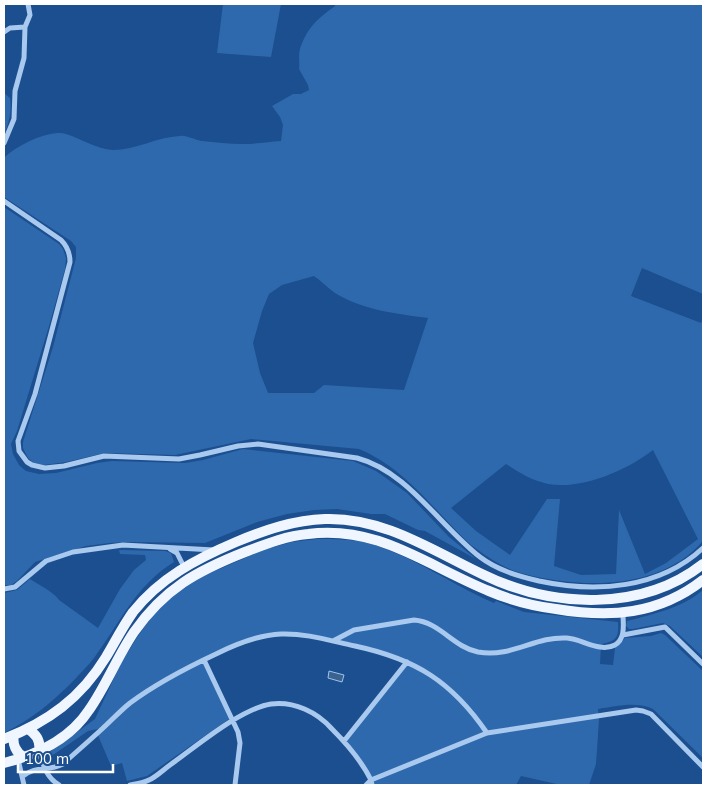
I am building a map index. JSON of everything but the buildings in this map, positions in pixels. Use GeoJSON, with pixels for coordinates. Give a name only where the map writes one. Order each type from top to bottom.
{"type":"FeatureCollection","features":[{"type":"Feature","properties":{"kind":"main road"},"geometry":{"type":"LineString","coordinates":[[21,758],[9,737],[50,718],[78,693],[100,667],[133,613],[159,586],[184,567],[217,550],[280,526],[325,519],[368,524],[402,534],[508,585],[555,596],[598,600],[628,597],[655,591],[688,575],[703,564]]}},
{"type":"Feature","properties":{"kind":"main road"},"geometry":{"type":"LineString","coordinates":[[4,763],[39,751],[66,734],[89,711],[134,632],[150,612],[173,589],[194,574],[211,566],[264,544],[298,535],[321,532],[363,536],[409,551],[471,583],[516,601],[571,612],[623,614],[665,603],[703,580]]}},
{"type":"Feature","properties":{"kind":"main road"},"geometry":{"type":"LineString","coordinates":[[28,729],[36,736],[40,746],[39,751]]}},
{"type":"Feature","properties":{"kind":"street"},"geometry":{"type":"LineString","coordinates":[[4,144],[14,119],[15,91],[24,58],[26,27],[30,15],[28,4]]}},
{"type":"Feature","properties":{"kind":"street"},"geometry":{"type":"LineString","coordinates":[[4,32],[10,28],[26,27]]}},
{"type":"Feature","properties":{"kind":"street"},"geometry":{"type":"LineString","coordinates":[[4,202],[61,240],[65,244],[70,256],[35,394],[18,441],[19,450],[23,458],[32,465],[52,468],[104,456],[179,459],[249,444],[268,444],[357,458],[371,462],[414,493],[458,538],[480,557],[500,569],[551,584],[595,588],[622,586],[657,576],[703,548]]}},
{"type":"Feature","properties":{"kind":"street"},"geometry":{"type":"LineString","coordinates":[[4,589],[15,587],[46,561],[74,552],[123,545],[217,550]]}},
{"type":"Feature","properties":{"kind":"street"},"geometry":{"type":"LineString","coordinates":[[170,548],[177,553],[184,567]]}},
{"type":"Feature","properties":{"kind":"street"},"geometry":{"type":"LineString","coordinates":[[696,554],[703,556]]}},
{"type":"Feature","properties":{"kind":"street"},"geometry":{"type":"LineString","coordinates":[[333,642],[354,630],[414,620],[431,624],[456,642],[478,652],[507,652],[556,638],[569,638],[600,647],[610,647],[616,644],[623,635],[623,614]]}},
{"type":"Feature","properties":{"kind":"street"},"geometry":{"type":"LineString","coordinates":[[623,635],[665,628],[703,664]]}},
{"type":"Feature","properties":{"kind":"street"},"geometry":{"type":"LineString","coordinates":[[23,776],[39,768],[45,770],[53,769],[63,764],[130,704],[164,680],[244,642],[269,635],[300,635],[375,651],[407,662],[426,671],[440,682],[465,705],[487,733]]}},
{"type":"Feature","properties":{"kind":"street"},"geometry":{"type":"LineString","coordinates":[[204,660],[234,720],[238,732],[240,743],[235,785]]}},
{"type":"Feature","properties":{"kind":"street"},"geometry":{"type":"LineString","coordinates":[[344,741],[407,662]]}},
{"type":"Feature","properties":{"kind":"street"},"geometry":{"type":"LineString","coordinates":[[130,785],[149,780],[234,720],[257,708],[272,704],[297,706],[323,719],[356,755],[372,783]]}},
{"type":"Feature","properties":{"kind":"street"},"geometry":{"type":"LineString","coordinates":[[366,785],[487,733],[636,710],[652,714],[703,767]]}},
{"type":"Feature","properties":{"kind":"street"},"geometry":{"type":"LineString","coordinates":[[39,751],[45,770],[59,785]]}},
{"type":"Feature","properties":{"kind":"street"},"geometry":{"type":"LineString","coordinates":[[21,758],[24,785]]}},
{"type":"Feature","properties":{"kind":"shaded area"},"geometry":{"type":"Polygon","coordinates":[[[223,4],[281,4],[271,57],[217,53],[223,4]]]}},
{"type":"Feature","properties":{"kind":"shaded area"},"geometry":{"type":"Polygon","coordinates":[[[334,4],[703,4],[703,294],[642,268],[631,296],[701,323],[703,319],[703,541],[685,557],[665,569],[642,577],[618,582],[568,582],[514,571],[471,545],[407,480],[372,455],[359,449],[251,439],[175,455],[105,453],[44,465],[34,463],[28,458],[23,448],[23,442],[53,347],[76,258],[76,247],[71,241],[4,197],[4,158],[16,148],[33,140],[42,136],[59,133],[101,148],[113,150],[130,148],[180,136],[202,141],[233,144],[281,141],[283,125],[272,106],[293,94],[301,94],[309,90],[299,69],[300,49],[313,24],[335,6],[334,4]],[[314,276],[282,285],[269,294],[262,311],[253,343],[260,373],[268,393],[314,393],[324,385],[404,390],[428,318],[405,315],[357,304],[335,293],[314,276]],[[653,450],[631,465],[618,471],[604,477],[576,484],[542,483],[506,464],[451,508],[476,531],[510,555],[547,499],[560,499],[554,566],[581,575],[616,574],[619,510],[645,574],[666,563],[698,539],[653,450]]]}},
{"type":"Feature","properties":{"kind":"shaded area"},"geometry":{"type":"Polygon","coordinates":[[[4,93],[10,98],[11,108],[4,135],[4,93]]]}},
{"type":"Feature","properties":{"kind":"shaded area"},"geometry":{"type":"Polygon","coordinates":[[[4,207],[59,244],[66,258],[65,269],[49,326],[17,431],[11,444],[13,454],[19,465],[26,471],[39,474],[56,473],[112,461],[185,463],[243,449],[353,461],[376,471],[407,493],[449,537],[476,559],[425,531],[418,530],[385,514],[337,509],[314,510],[287,514],[257,522],[205,543],[128,542],[86,546],[35,562],[17,581],[11,585],[4,585],[4,207]]]}},
{"type":"Feature","properties":{"kind":"shaded area"},"geometry":{"type":"Polygon","coordinates":[[[338,539],[371,544],[403,556],[494,603],[496,601],[524,612],[618,622],[616,638],[601,644],[600,664],[613,665],[615,648],[625,638],[651,636],[661,633],[665,635],[703,671],[703,758],[653,709],[640,705],[626,705],[598,709],[596,764],[589,785],[561,785],[521,776],[516,785],[372,785],[371,780],[344,741],[407,662],[318,637],[269,635],[204,659],[232,717],[147,776],[127,781],[122,763],[111,766],[97,733],[102,728],[88,731],[50,757],[52,763],[49,764],[47,754],[95,719],[121,663],[136,639],[150,619],[183,587],[203,576],[266,549],[292,542],[338,539]]]}},
{"type":"Feature","properties":{"kind":"shaded area"},"geometry":{"type":"Polygon","coordinates":[[[119,550],[165,551],[171,553],[174,562],[149,582],[129,606],[92,661],[68,686],[33,716],[4,733],[4,593],[17,590],[30,579],[50,591],[59,600],[98,628],[120,589],[134,570],[146,560],[145,555],[120,554],[119,550]]]}},
{"type":"Feature","properties":{"kind":"shaded area"},"geometry":{"type":"Polygon","coordinates":[[[703,590],[703,657],[670,626],[663,623],[633,629],[629,629],[626,626],[627,621],[677,606],[703,590]]]}},
{"type":"Feature","properties":{"kind":"shaded area"},"geometry":{"type":"Polygon","coordinates":[[[329,671],[344,675],[342,682],[328,678],[329,671]]]}}]}
